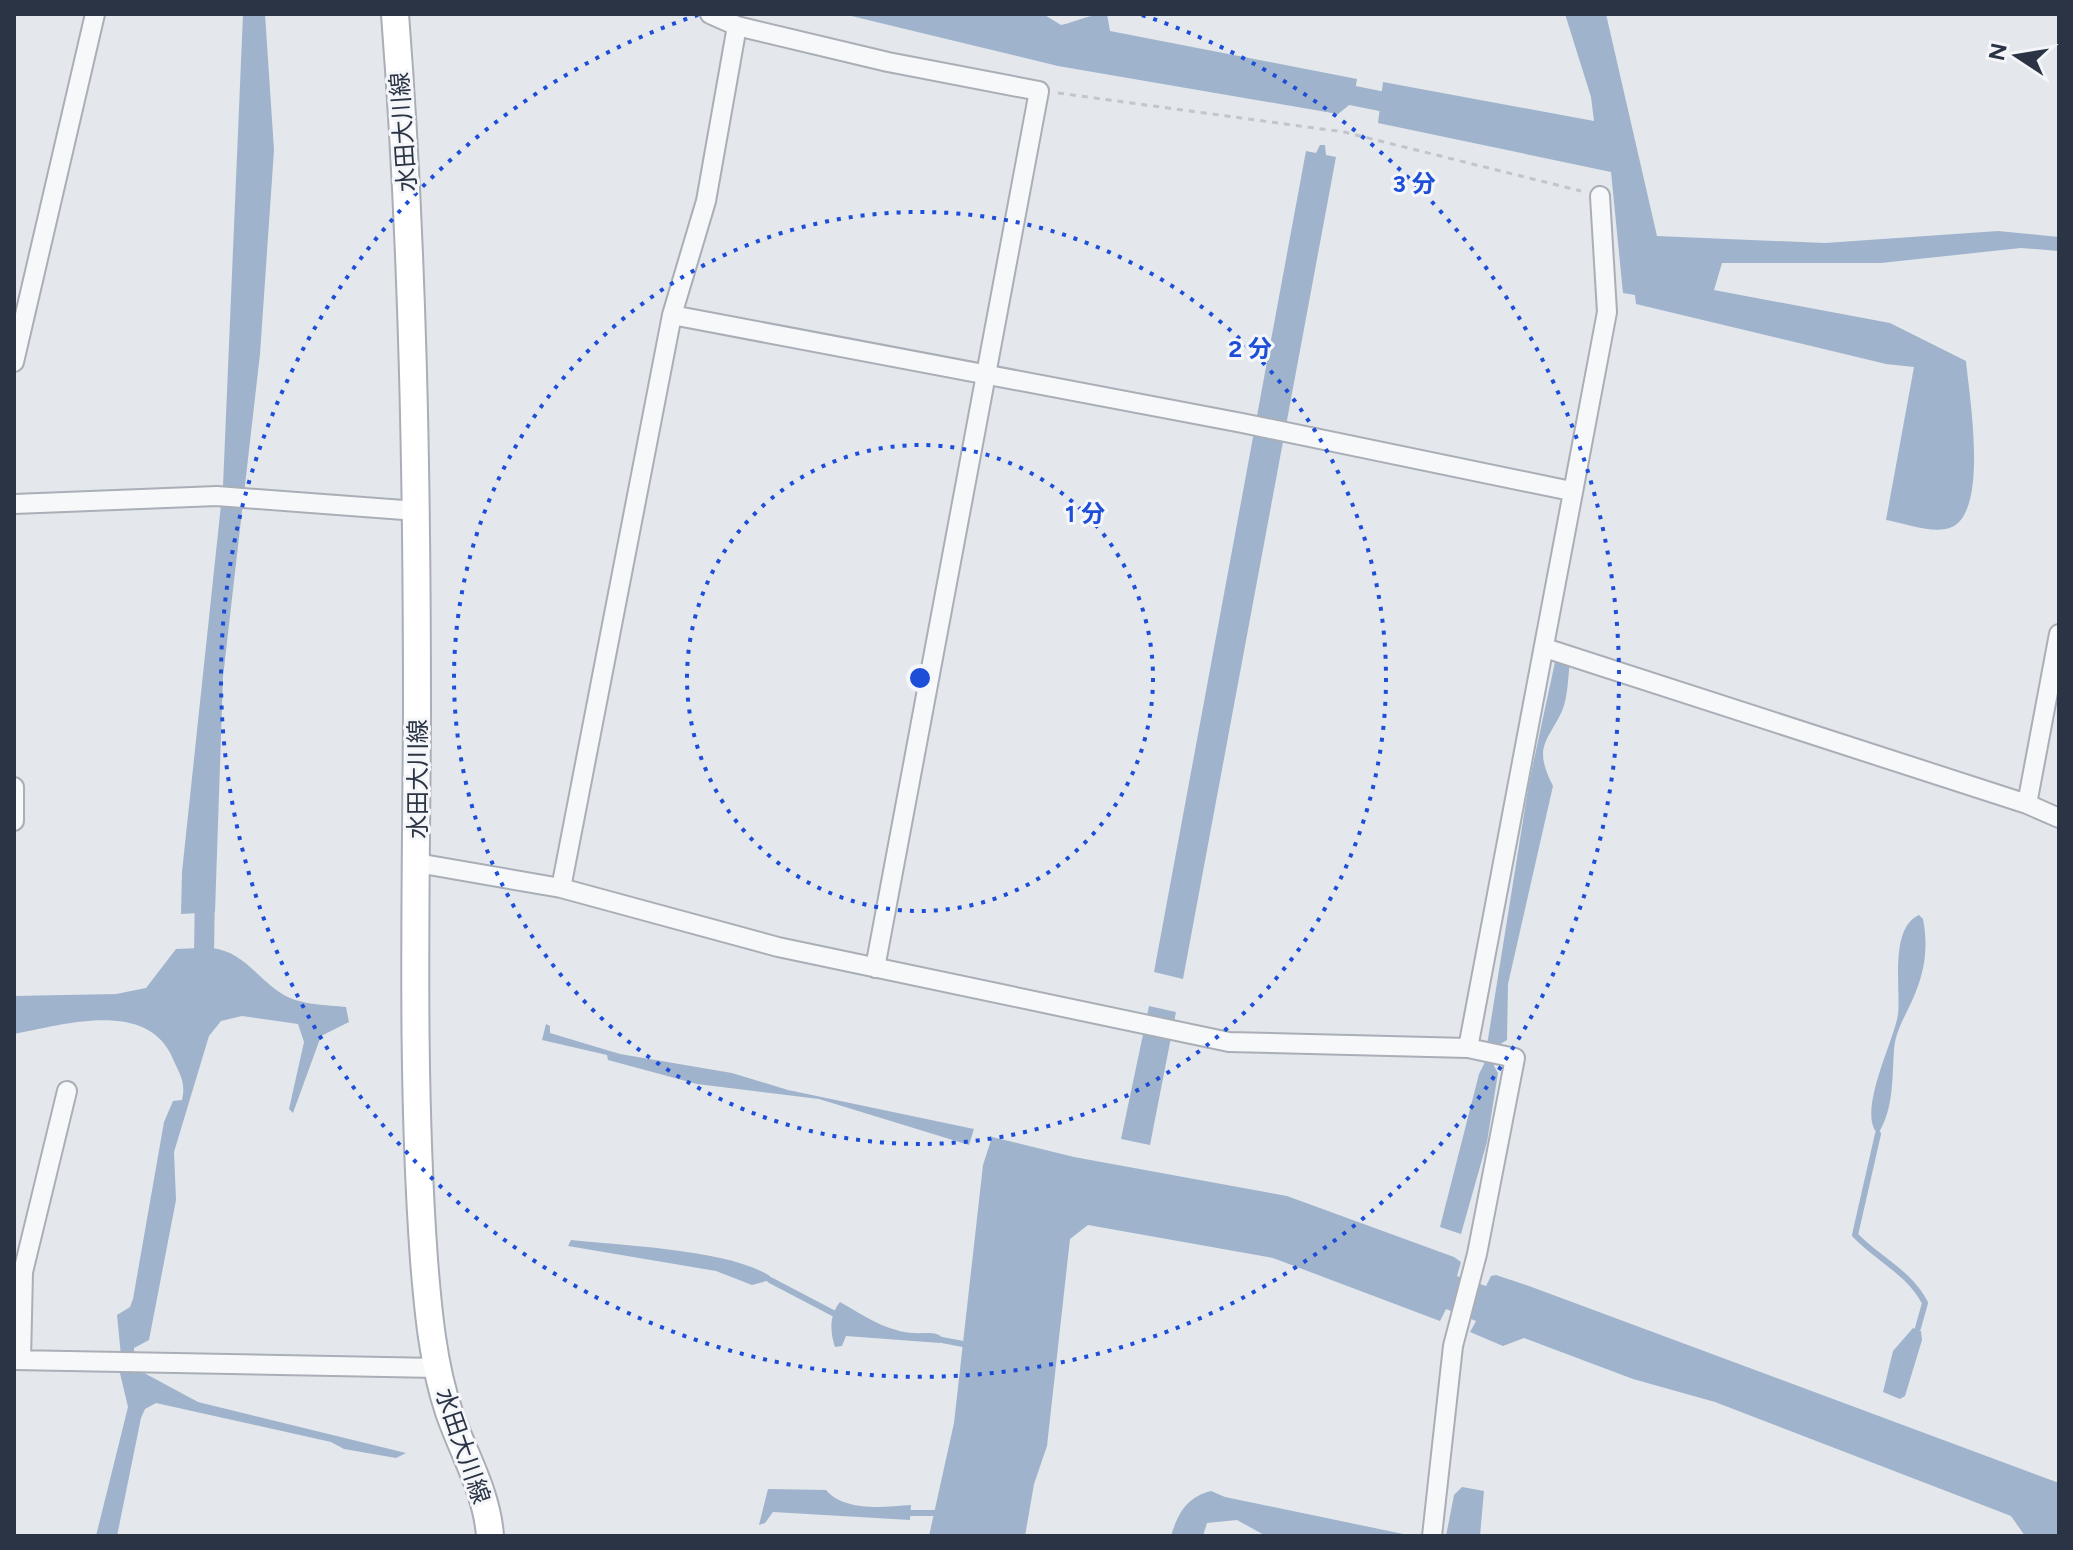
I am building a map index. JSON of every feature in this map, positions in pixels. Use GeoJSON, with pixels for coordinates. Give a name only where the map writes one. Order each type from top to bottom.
{"type":"FeatureCollection","features":[{"type":"Feature","properties":{"kind":"main road","name":"水田大川線"},"geometry":{"type":"LineString","coordinates":[[395,14],[406,155],[417,511],[419,1164],[425,1263],[437,1368],[448,1410],[481,1493],[490,1536]]}},
{"type":"Feature","properties":{"kind":"street"},"geometry":{"type":"LineString","coordinates":[[14,362],[95,14]]}},
{"type":"Feature","properties":{"kind":"street"},"geometry":{"type":"LineString","coordinates":[[710,14],[737,26],[888,62],[1039,91],[875,968]]}},
{"type":"Feature","properties":{"kind":"street"},"geometry":{"type":"LineString","coordinates":[[561,888],[672,315],[706,201],[737,26]]}},
{"type":"Feature","properties":{"kind":"street"},"geometry":{"type":"LineString","coordinates":[[1468,1048],[1607,312],[1600,196]]}},
{"type":"Feature","properties":{"kind":"street"},"geometry":{"type":"LineString","coordinates":[[672,315],[1242,423],[1571,491]]}},
{"type":"Feature","properties":{"kind":"street"},"geometry":{"type":"LineString","coordinates":[[14,504],[248,496],[417,511]]}},
{"type":"Feature","properties":{"kind":"street"},"geometry":{"type":"LineString","coordinates":[[2027,804],[2059,634]]}},
{"type":"Feature","properties":{"kind":"street"},"geometry":{"type":"LineString","coordinates":[[1545,648],[2027,804],[2059,818]]}},
{"type":"Feature","properties":{"kind":"street"},"geometry":{"type":"LineString","coordinates":[[14,787],[14,821]]}},
{"type":"Feature","properties":{"kind":"street"},"geometry":{"type":"LineString","coordinates":[[417,863],[561,888],[778,947],[1210,1039],[1468,1048],[1515,1058],[1477,1254],[1453,1346],[1432,1536]]}},
{"type":"Feature","properties":{"kind":"street"},"geometry":{"type":"LineString","coordinates":[[67,1091],[23,1272],[18,1360],[437,1368]]}},
{"type":"Feature","properties":{"kind":"path"},"geometry":{"type":"LineString","coordinates":[[1039,91],[1344,132],[1600,196]]}},
{"type":"Feature","properties":{"kind":"water"},"geometry":{"type":"Polygon","coordinates":[[[243,14],[265,14],[274,150],[260,354],[223,677],[215,912],[181,914],[182,872],[223,486],[243,14]]]}},
{"type":"Feature","properties":{"kind":"water"},"geometry":{"type":"Polygon","coordinates":[[[843,14],[1043,14],[1061,25],[1107,14],[1110,31],[1357,79],[1353,102],[1338,114],[1058,66],[843,14]]]}},
{"type":"Feature","properties":{"kind":"water"},"geometry":{"type":"Polygon","coordinates":[[[1565,14],[1606,14],[1657,236],[1825,243],[1998,231],[2059,237],[2059,251],[2021,248],[1881,263],[1722,263],[1714,290],[1890,323],[1966,361],[1973,424],[1973,476],[1970,499],[1963,516],[1952,527],[1928,529],[1886,520],[1914,367],[1886,364],[1636,304],[1635,295],[1623,293],[1611,172],[1378,123],[1383,82],[1594,121],[1591,97],[1565,14]]]}},
{"type":"Feature","properties":{"kind":"water"},"geometry":{"type":"Polygon","coordinates":[[[1320,145],[1325,145],[1326,155],[1336,157],[1183,979],[1154,972],[1306,151],[1316,153],[1320,145]]]}},
{"type":"Feature","properties":{"kind":"water"},"geometry":{"type":"Polygon","coordinates":[[[1562,657],[1570,661],[1566,699],[1543,753],[1553,786],[1508,984],[1507,1040],[1497,1046],[1494,1066],[1498,1073],[1487,1142],[1461,1234],[1440,1227],[1484,1064],[1529,783],[1555,662],[1562,657]]]}},
{"type":"Feature","properties":{"kind":"water"},"geometry":{"type":"Polygon","coordinates":[[[1919,915],[1925,930],[1924,962],[1896,1038],[1890,1104],[1878,1134],[1872,1124],[1871,1110],[1898,1014],[1900,946],[1903,933],[1919,915]]]}},
{"type":"Feature","properties":{"kind":"water"},"geometry":{"type":"Polygon","coordinates":[[[201,926],[212,926],[211,948],[233,954],[274,989],[298,1001],[346,1007],[349,1022],[321,1036],[293,1113],[289,1109],[304,1042],[298,1024],[242,1016],[221,1021],[209,1036],[174,1152],[176,1200],[149,1340],[134,1348],[133,1367],[198,1402],[406,1453],[396,1458],[344,1449],[331,1442],[156,1403],[145,1409],[141,1418],[117,1536],[96,1536],[128,1407],[119,1369],[122,1366],[117,1315],[130,1307],[133,1299],[164,1122],[173,1101],[182,1100],[183,1083],[161,1040],[144,1028],[124,1022],[79,1022],[14,1034],[14,996],[116,994],[146,988],[176,949],[199,948],[201,926]]]}},
{"type":"Feature","properties":{"kind":"water"},"geometry":{"type":"Polygon","coordinates":[[[1149,1006],[1176,1012],[1150,1145],[1121,1139],[1149,1006]]]}},
{"type":"Feature","properties":{"kind":"water"},"geometry":{"type":"Polygon","coordinates":[[[546,1024],[550,1026],[550,1033],[620,1054],[732,1073],[788,1090],[974,1129],[969,1145],[819,1099],[697,1084],[608,1060],[607,1055],[542,1040],[546,1024]]]}},
{"type":"Feature","properties":{"kind":"water"},"geometry":{"type":"Polygon","coordinates":[[[992,1137],[1074,1157],[1287,1196],[1454,1257],[1461,1262],[1457,1276],[1486,1286],[1491,1276],[1496,1275],[1529,1286],[2059,1483],[2059,1536],[2025,1536],[2011,1516],[1715,1402],[1633,1379],[1524,1338],[1503,1346],[1470,1332],[1476,1321],[1446,1309],[1440,1321],[1273,1258],[1088,1225],[1070,1239],[1047,1446],[1034,1484],[1025,1536],[929,1536],[954,1423],[983,1165],[992,1137]]]}},
{"type":"Feature","properties":{"kind":"water"},"geometry":{"type":"Polygon","coordinates":[[[571,1240],[702,1254],[751,1267],[770,1276],[770,1280],[752,1285],[716,1271],[568,1246],[571,1240]]]}},
{"type":"Feature","properties":{"kind":"water"},"geometry":{"type":"Polygon","coordinates":[[[840,1302],[885,1326],[905,1332],[934,1333],[944,1339],[940,1343],[846,1336],[842,1346],[835,1347],[832,1324],[840,1302]]]}},
{"type":"Feature","properties":{"kind":"water"},"geometry":{"type":"Polygon","coordinates":[[[1913,1328],[1921,1331],[1922,1340],[1905,1396],[1900,1399],[1883,1392],[1893,1351],[1913,1328]]]}},
{"type":"Feature","properties":{"kind":"water"},"geometry":{"type":"Polygon","coordinates":[[[1462,1487],[1484,1491],[1480,1536],[1446,1536],[1454,1495],[1462,1487]]]}},
{"type":"Feature","properties":{"kind":"water"},"geometry":{"type":"Polygon","coordinates":[[[768,1489],[826,1490],[854,1505],[911,1505],[910,1520],[773,1512],[765,1523],[759,1525],[768,1489]]]}},
{"type":"Feature","properties":{"kind":"water"},"geometry":{"type":"Polygon","coordinates":[[[1211,1491],[1225,1497],[1413,1536],[1266,1536],[1237,1520],[1207,1523],[1203,1536],[1171,1536],[1185,1507],[1196,1497],[1211,1491]]]}},
{"type":"Feature","properties":{"kind":"waterway"},"geometry":{"type":"LineString","coordinates":[[1330,91],[1405,106]]}},
{"type":"Feature","properties":{"kind":"waterway"},"geometry":{"type":"LineString","coordinates":[[204,953],[205,889]]}},
{"type":"Feature","properties":{"kind":"waterway"},"geometry":{"type":"LineString","coordinates":[[1878,1134],[1855,1235],[1902,1274],[1918,1292],[1925,1303],[1918,1328]]}},
{"type":"Feature","properties":{"kind":"waterway"},"geometry":{"type":"LineString","coordinates":[[770,1280],[833,1313]]}},
{"type":"Feature","properties":{"kind":"waterway"},"geometry":{"type":"LineString","coordinates":[[942,1340],[963,1344]]}},
{"type":"Feature","properties":{"kind":"waterway"},"geometry":{"type":"LineString","coordinates":[[910,1513],[935,1513]]}}]}
